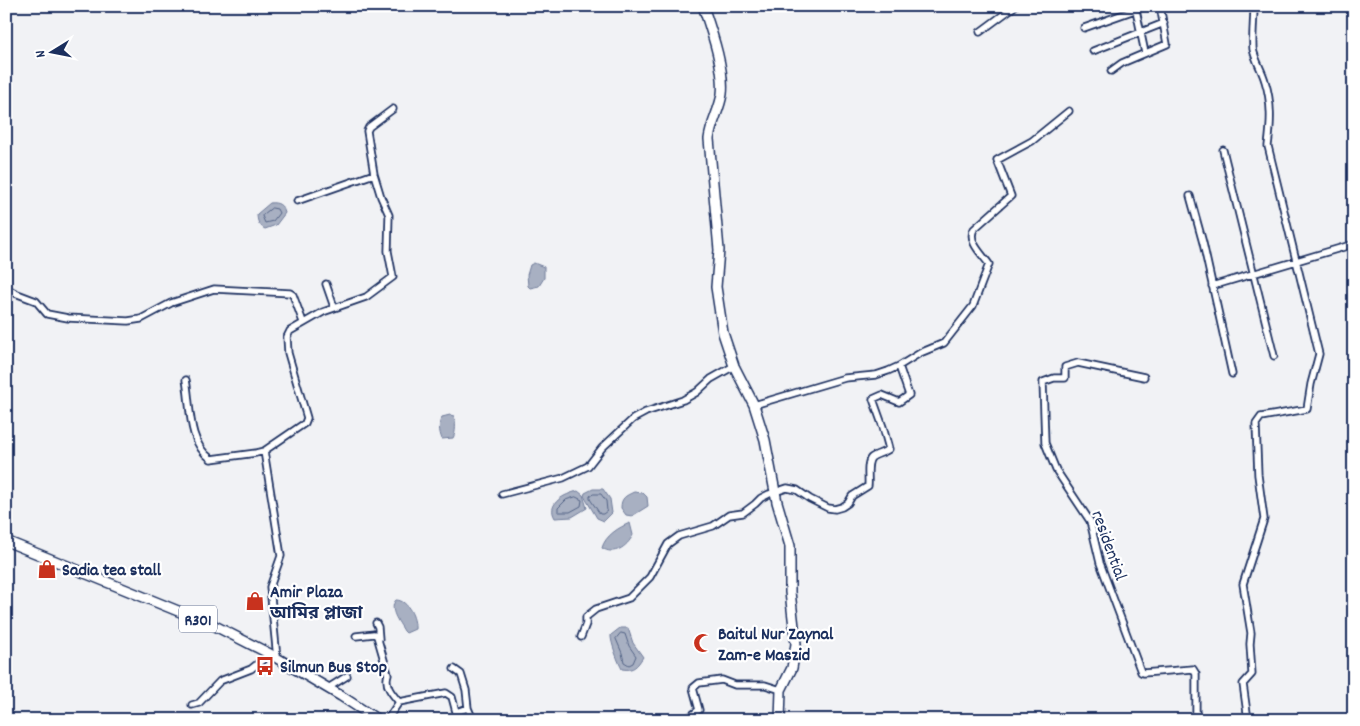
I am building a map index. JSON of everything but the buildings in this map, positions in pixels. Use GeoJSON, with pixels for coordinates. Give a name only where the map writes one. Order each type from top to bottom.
{"type":"FeatureCollection","features":[{"type":"Feature","properties":{"kind":"street"},"geometry":{"type":"LineString","coordinates":[[703,6],[713,34],[722,92],[710,130],[709,154],[719,250],[716,287],[723,333],[734,366],[754,405],[765,440],[790,546],[790,592],[796,644],[792,668],[781,690],[780,720]]}},
{"type":"Feature","properties":{"kind":"street"},"geometry":{"type":"LineString","coordinates":[[980,32],[1015,6]]}},
{"type":"Feature","properties":{"kind":"street"},"geometry":{"type":"LineString","coordinates":[[1084,28],[1146,6]]}},
{"type":"Feature","properties":{"kind":"street"},"geometry":{"type":"LineString","coordinates":[[1111,71],[1122,63],[1167,44],[1160,6]]}},
{"type":"Feature","properties":{"kind":"street"},"geometry":{"type":"LineString","coordinates":[[1248,720],[1243,684],[1252,674],[1251,633],[1242,584],[1264,519],[1258,475],[1256,424],[1261,417],[1307,409],[1319,354],[1268,146],[1271,104],[1254,49],[1254,6]]}},
{"type":"Feature","properties":{"kind":"street"},"geometry":{"type":"LineString","coordinates":[[1136,10],[1145,53]]}},
{"type":"Feature","properties":{"kind":"street"},"geometry":{"type":"LineString","coordinates":[[1093,51],[1164,23]]}},
{"type":"Feature","properties":{"kind":"street"},"geometry":{"type":"LineString","coordinates":[[186,380],[189,416],[204,454],[211,459],[264,451],[305,423],[307,418],[291,367],[287,337],[290,331],[303,322],[334,308],[366,297],[393,277],[388,251],[389,214],[381,197],[374,174],[367,129],[392,109]]}},
{"type":"Feature","properties":{"kind":"street"},"geometry":{"type":"LineString","coordinates":[[754,405],[845,378],[876,375],[899,366],[920,353],[944,343],[972,306],[989,264],[972,240],[974,229],[1012,196],[998,160],[1032,141],[1069,111]]}},
{"type":"Feature","properties":{"kind":"street"},"geometry":{"type":"LineString","coordinates":[[1223,150],[1274,356]]}},
{"type":"Feature","properties":{"kind":"street"},"geometry":{"type":"LineString","coordinates":[[297,201],[374,174]]}},
{"type":"Feature","properties":{"kind":"street"},"geometry":{"type":"LineString","coordinates":[[1190,196],[1203,243],[1232,374]]}},
{"type":"Feature","properties":{"kind":"street"},"geometry":{"type":"LineString","coordinates":[[1212,286],[1354,244]]}},
{"type":"Feature","properties":{"kind":"street"},"geometry":{"type":"LineString","coordinates":[[326,284],[334,308]]}},
{"type":"Feature","properties":{"kind":"street"},"geometry":{"type":"LineString","coordinates":[[6,288],[15,294],[36,301],[47,314],[68,318],[128,321],[141,319],[171,303],[214,289],[290,293],[293,295],[303,322]]}},
{"type":"Feature","properties":{"kind":"street","name":"residential"},"geometry":{"type":"LineString","coordinates":[[1144,377],[1078,363],[1065,366],[1065,378],[1054,378],[1043,382],[1046,443],[1056,470],[1090,522],[1100,563],[1141,672],[1193,668],[1196,674],[1196,720]]}},
{"type":"Feature","properties":{"kind":"street"},"geometry":{"type":"LineString","coordinates":[[502,494],[563,478],[588,466],[602,448],[633,420],[646,412],[683,400],[697,392],[711,379],[734,366]]}},
{"type":"Feature","properties":{"kind":"street"},"geometry":{"type":"LineString","coordinates":[[581,637],[586,624],[586,617],[596,608],[629,598],[650,577],[668,544],[680,536],[713,526],[729,515],[743,513],[762,498],[787,488],[797,490],[828,508],[835,509],[848,503],[852,496],[868,486],[869,463],[872,458],[883,454],[889,448],[884,427],[873,399],[882,394],[898,402],[909,395],[899,366]]}},
{"type":"Feature","properties":{"kind":"street"},"geometry":{"type":"LineString","coordinates":[[192,705],[199,703],[220,681],[251,669],[273,656],[270,586],[281,556],[264,451]]}},
{"type":"Feature","properties":{"kind":"street","name":"R301"},"geometry":{"type":"LineString","coordinates":[[6,541],[215,626],[273,656],[378,720]]}},
{"type":"Feature","properties":{"kind":"street"},"geometry":{"type":"LineString","coordinates":[[376,623],[388,674],[386,678],[387,686],[399,702]]}},
{"type":"Feature","properties":{"kind":"street"},"geometry":{"type":"LineString","coordinates":[[356,636],[374,634],[379,639]]}},
{"type":"Feature","properties":{"kind":"street"},"geometry":{"type":"LineString","coordinates":[[454,669],[461,674],[466,690],[468,708],[473,720]]}},
{"type":"Feature","properties":{"kind":"street"},"geometry":{"type":"LineString","coordinates":[[328,688],[347,676]]}},
{"type":"Feature","properties":{"kind":"street"},"geometry":{"type":"LineString","coordinates":[[685,720],[699,710],[693,688],[699,683],[722,680],[735,685],[765,685],[781,690]]}},
{"type":"Feature","properties":{"kind":"street"},"geometry":{"type":"LineString","coordinates":[[387,720],[399,702],[446,693],[452,698],[456,712],[468,708]]}},
{"type":"Feature","properties":{"kind":"water"},"geometry":{"type":"Polygon","coordinates":[[[270,203],[280,205],[285,213],[276,225],[265,229],[259,223],[257,214],[270,203]]]}},
{"type":"Feature","properties":{"kind":"water"},"geometry":{"type":"Polygon","coordinates":[[[534,263],[544,267],[544,278],[539,286],[530,288],[527,275],[530,265],[534,263]]]}},
{"type":"Feature","properties":{"kind":"water"},"geometry":{"type":"Polygon","coordinates":[[[450,415],[455,418],[454,436],[453,438],[442,439],[439,428],[441,419],[450,415]]]}},
{"type":"Feature","properties":{"kind":"water"},"geometry":{"type":"Polygon","coordinates":[[[593,489],[603,489],[610,499],[612,513],[604,521],[597,518],[584,496],[585,493],[593,489]]]}},
{"type":"Feature","properties":{"kind":"water"},"geometry":{"type":"Polygon","coordinates":[[[578,491],[583,495],[587,508],[572,517],[555,518],[553,508],[558,500],[578,491]]]}},
{"type":"Feature","properties":{"kind":"water"},"geometry":{"type":"Polygon","coordinates":[[[634,492],[643,493],[647,497],[648,506],[632,516],[626,515],[621,508],[622,502],[626,496],[634,492]]]}},
{"type":"Feature","properties":{"kind":"water"},"geometry":{"type":"Polygon","coordinates":[[[630,523],[633,535],[624,546],[616,551],[602,548],[606,540],[613,533],[630,523]]]}},
{"type":"Feature","properties":{"kind":"water"},"geometry":{"type":"Polygon","coordinates":[[[396,600],[408,606],[414,620],[415,629],[406,633],[404,631],[394,611],[393,607],[396,600]]]}},
{"type":"Feature","properties":{"kind":"water"},"geometry":{"type":"Polygon","coordinates":[[[620,628],[628,628],[633,643],[643,657],[637,665],[630,669],[622,669],[612,642],[611,635],[620,628]]]}},
{"type":"Feature","properties":{"kind":"place","name":"Sadia tea stall"},"geometry":{"type":"Point","coordinates":[47,569]}},
{"type":"Feature","properties":{"kind":"place","name":"Amir Plaza আমির প্লাজা"},"geometry":{"type":"Point","coordinates":[255,601]}},
{"type":"Feature","properties":{"kind":"place","name":"Baitul Nur Zaynal Zam-e Maszid"},"geometry":{"type":"Point","coordinates":[703,643]}},
{"type":"Feature","properties":{"kind":"place","name":"Silmun Bus Stop"},"geometry":{"type":"Point","coordinates":[265,666]}}]}
